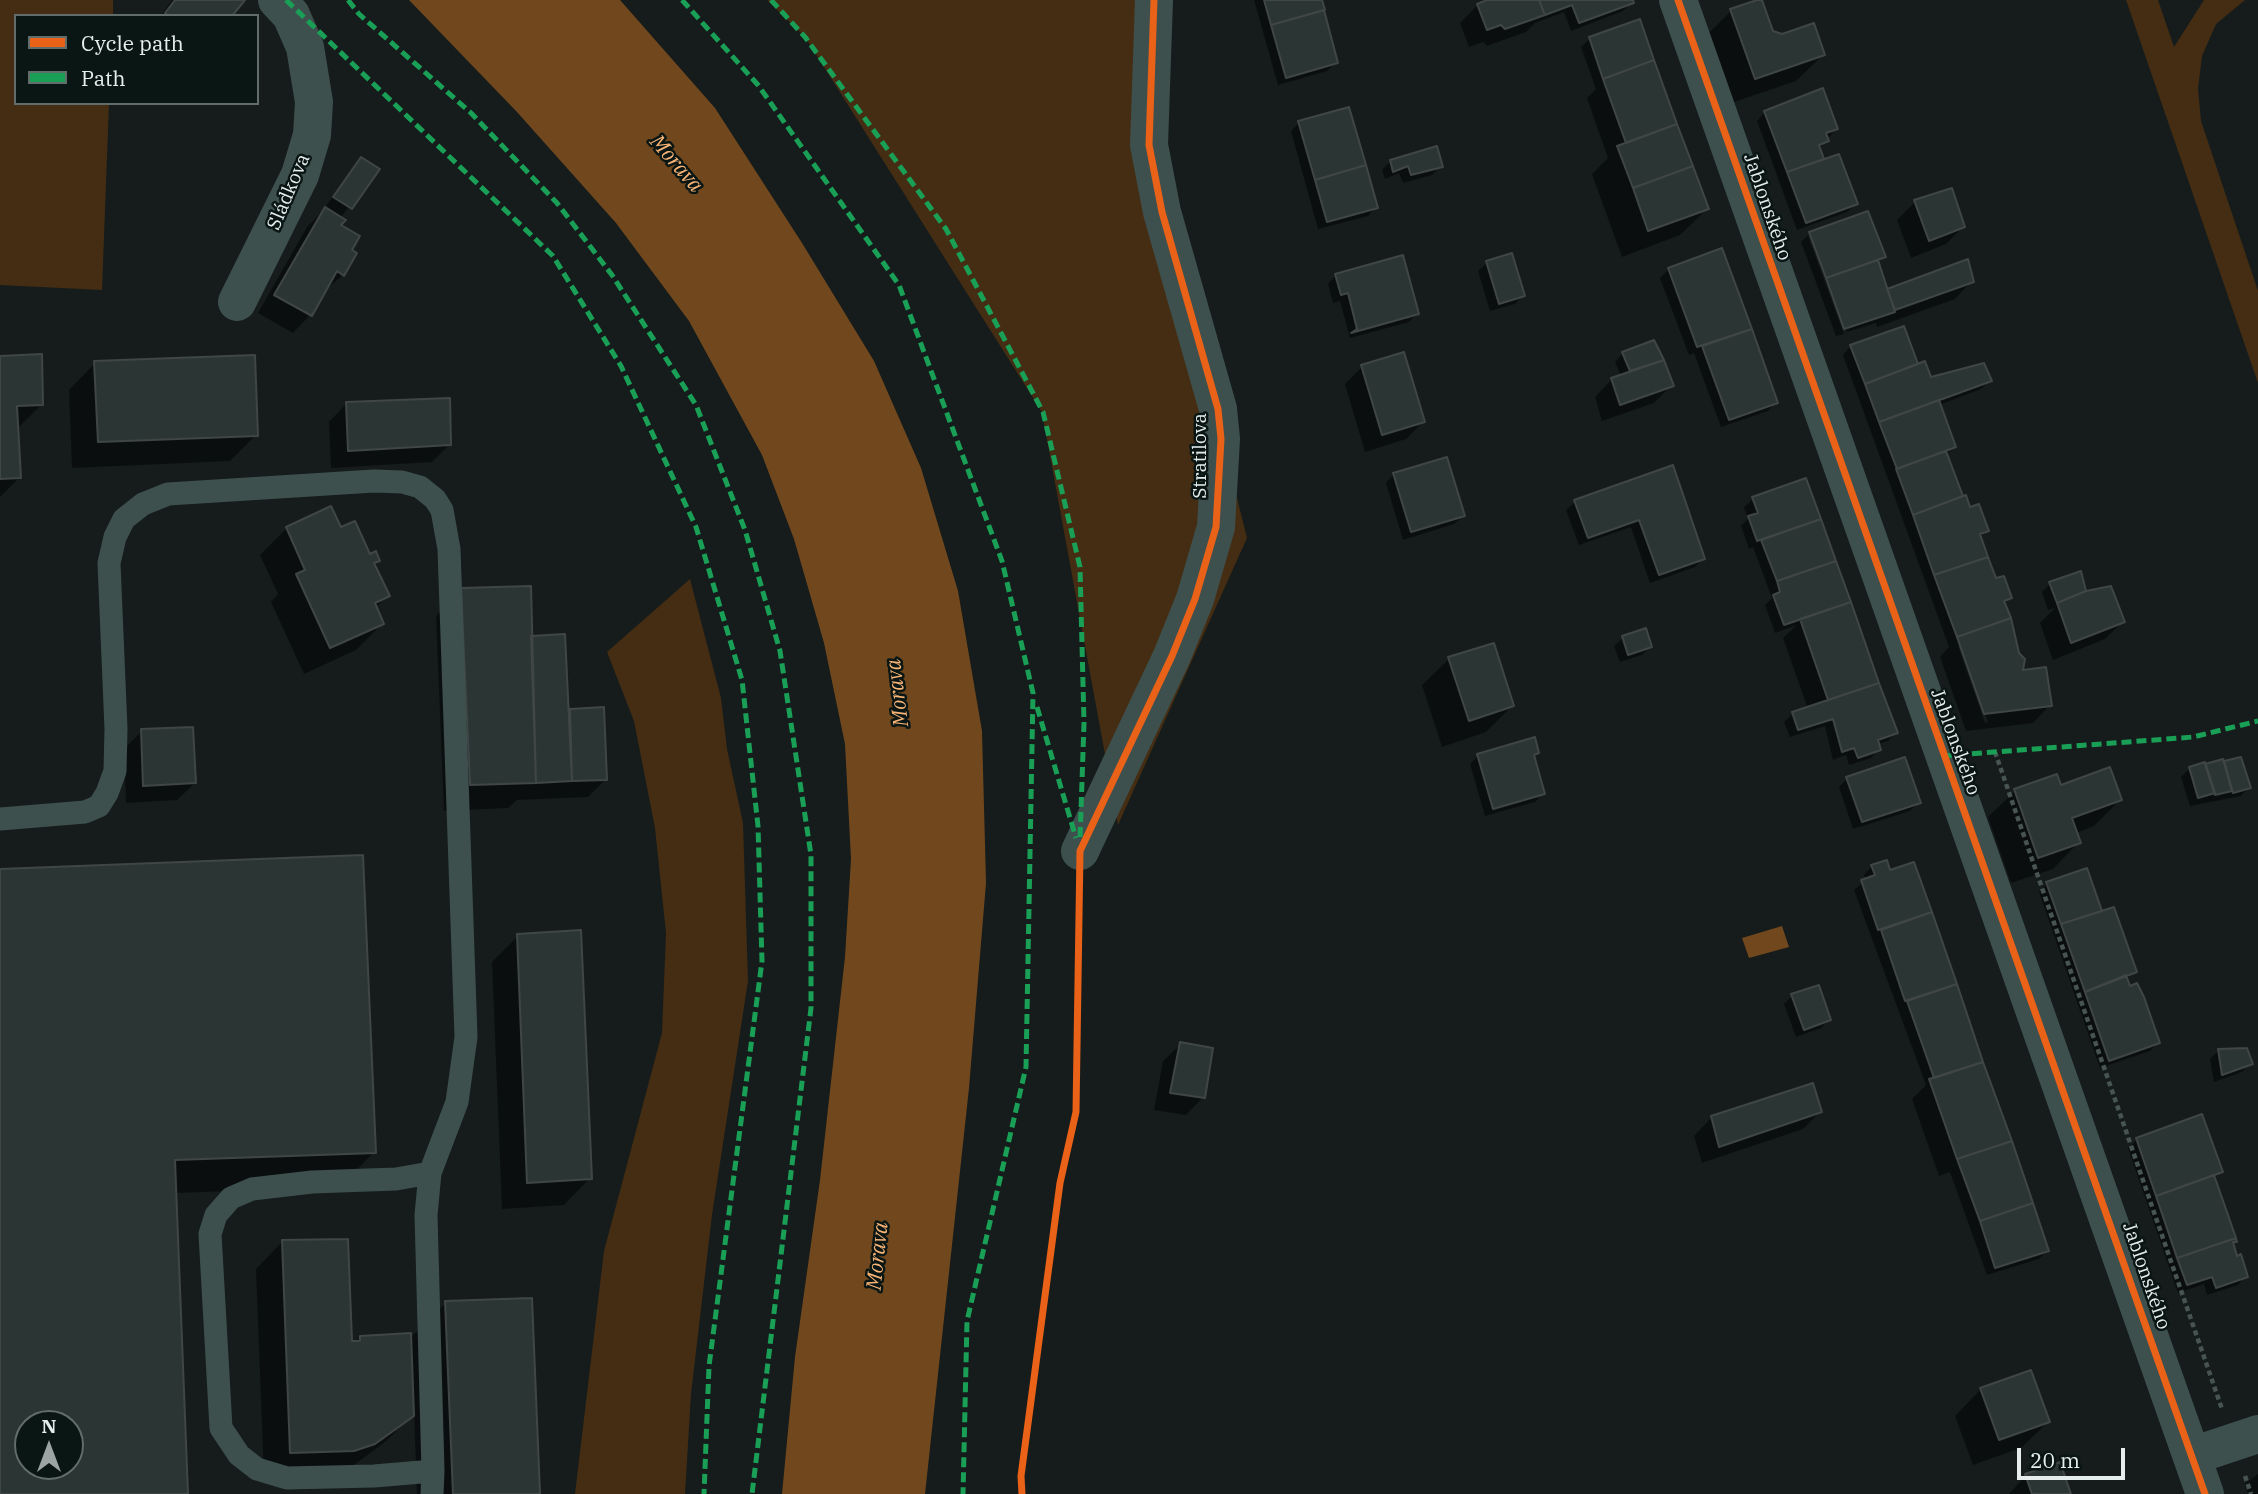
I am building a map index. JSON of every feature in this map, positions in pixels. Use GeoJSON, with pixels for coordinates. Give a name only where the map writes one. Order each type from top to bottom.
{"type":"FeatureCollection","features":[{"type":"Feature","properties":{"kind":"street","name":"Sládkova"},"geometry":{"type":"LineString","coordinates":[[237,302],[300,175],[313,135],[314,102],[304,47],[291,15],[277,0]]}},
{"type":"Feature","properties":{"kind":"street","name":"Stratilova"},"geometry":{"type":"LineString","coordinates":[[1080,851],[1172,656],[1195,599],[1216,527],[1221,439],[1218,410],[1162,212],[1149,145],[1154,0]]}},
{"type":"Feature","properties":{"kind":"street","name":"Jablonského"},"geometry":{"type":"LineString","coordinates":[[1678,0],[2205,1494]]}},
{"type":"Feature","properties":{"kind":"street"},"geometry":{"type":"LineString","coordinates":[[2192,1456],[2242,1427]]}},
{"type":"Feature","properties":{"kind":"lane"},"geometry":{"type":"LineString","coordinates":[[0,819],[85,813],[99,806],[107,793],[115,771],[116,729],[109,563],[115,537],[124,519],[143,504],[168,494],[374,481],[402,482],[420,487],[435,499],[442,510],[449,549],[466,1037],[457,1102],[430,1173],[425,1281],[432,1494]]}},
{"type":"Feature","properties":{"kind":"lane"},"geometry":{"type":"LineString","coordinates":[[430,1173],[396,1179],[313,1182],[252,1189],[231,1199],[216,1215],[210,1234],[221,1428],[239,1455],[257,1469],[287,1478],[374,1476],[433,1471]]}},
{"type":"Feature","properties":{"kind":"path"},"geometry":{"type":"LineString","coordinates":[[1994,752],[2242,1427]]}},
{"type":"Feature","properties":{"kind":"shaded area"},"geometry":{"type":"Polygon","coordinates":[[[0,0],[113,0],[113,14],[14,14],[14,105],[109,105],[102,290],[0,285],[0,0]]]}},
{"type":"Feature","properties":{"kind":"shaded area"},"geometry":{"type":"Polygon","coordinates":[[[767,0],[1151,0],[1151,157],[1247,538],[1118,825],[1042,412],[805,37],[767,0]]]}},
{"type":"Feature","properties":{"kind":"shaded area"},"geometry":{"type":"Polygon","coordinates":[[[2126,0],[2158,0],[2174,47],[2204,0],[2245,0],[2216,24],[2202,56],[2198,89],[2201,121],[2258,291],[2258,383],[2126,0]]]}},
{"type":"Feature","properties":{"kind":"shaded area"},"geometry":{"type":"Polygon","coordinates":[[[690,579],[721,698],[727,749],[743,823],[748,981],[712,1215],[691,1394],[685,1494],[575,1494],[604,1251],[662,1033],[666,933],[655,828],[634,721],[607,652],[690,579]]]}},
{"type":"Feature","properties":{"kind":"water","name":"Morava"},"geometry":{"type":"Polygon","coordinates":[[[409,0],[620,0],[715,108],[802,243],[874,361],[921,468],[958,591],[982,731],[986,883],[969,1088],[925,1494],[782,1494],[795,1357],[820,1180],[845,957],[851,859],[845,744],[824,643],[794,539],[762,455],[689,321],[616,223],[517,112],[409,0]]]}},
{"type":"Feature","properties":{"kind":"water"},"geometry":{"type":"Polygon","coordinates":[[[1782,926],[1789,947],[1749,958],[1742,938],[1782,926]]]}},
{"type":"Feature","properties":{"kind":"building"},"geometry":{"type":"Polygon","coordinates":[[[175,0],[245,0],[234,14],[165,13],[175,0]]]}},
{"type":"Feature","properties":{"kind":"building"},"geometry":{"type":"Polygon","coordinates":[[[1264,0],[1322,0],[1325,10],[1271,25],[1264,0]]]}},
{"type":"Feature","properties":{"kind":"building"},"geometry":{"type":"Polygon","coordinates":[[[1487,0],[1539,0],[1545,15],[1505,29],[1501,25],[1487,30],[1477,4],[1487,0]]]}},
{"type":"Feature","properties":{"kind":"building"},"geometry":{"type":"Polygon","coordinates":[[[1539,0],[1633,0],[1634,3],[1579,23],[1572,5],[1545,15],[1539,0]]]}},
{"type":"Feature","properties":{"kind":"building"},"geometry":{"type":"Polygon","coordinates":[[[1762,0],[1773,31],[1782,34],[1814,23],[1825,55],[1755,79],[1730,9],[1762,0]]]}},
{"type":"Feature","properties":{"kind":"building"},"geometry":{"type":"Polygon","coordinates":[[[1324,10],[1338,63],[1286,78],[1271,25],[1324,10]]]}},
{"type":"Feature","properties":{"kind":"building"},"geometry":{"type":"Polygon","coordinates":[[[1640,19],[1654,60],[1603,79],[1589,37],[1640,19]]]}},
{"type":"Feature","properties":{"kind":"building"},"geometry":{"type":"Polygon","coordinates":[[[1654,60],[1677,124],[1626,143],[1603,79],[1654,60]]]}},
{"type":"Feature","properties":{"kind":"building"},"geometry":{"type":"Polygon","coordinates":[[[1823,88],[1838,129],[1826,133],[1829,141],[1819,145],[1824,159],[1787,172],[1764,111],[1823,88]]]}},
{"type":"Feature","properties":{"kind":"building"},"geometry":{"type":"Polygon","coordinates":[[[1349,107],[1366,165],[1315,180],[1298,121],[1349,107]]]}},
{"type":"Feature","properties":{"kind":"building"},"geometry":{"type":"Polygon","coordinates":[[[1677,124],[1693,166],[1633,188],[1617,146],[1677,124]]]}},
{"type":"Feature","properties":{"kind":"building"},"geometry":{"type":"Polygon","coordinates":[[[1437,146],[1443,167],[1411,175],[1408,166],[1393,172],[1390,160],[1437,146]]]}},
{"type":"Feature","properties":{"kind":"building"},"geometry":{"type":"Polygon","coordinates":[[[1839,154],[1858,204],[1806,223],[1787,172],[1839,154]]]}},
{"type":"Feature","properties":{"kind":"building"},"geometry":{"type":"Polygon","coordinates":[[[361,157],[380,169],[352,209],[333,197],[361,157]]]}},
{"type":"Feature","properties":{"kind":"building"},"geometry":{"type":"Polygon","coordinates":[[[1366,165],[1378,208],[1327,222],[1315,180],[1366,165]]]}},
{"type":"Feature","properties":{"kind":"building"},"geometry":{"type":"Polygon","coordinates":[[[1693,166],[1709,209],[1648,231],[1633,188],[1693,166]]]}},
{"type":"Feature","properties":{"kind":"building"},"geometry":{"type":"Polygon","coordinates":[[[1952,188],[1965,227],[1929,241],[1914,200],[1952,188]]]}},
{"type":"Feature","properties":{"kind":"building"},"geometry":{"type":"Polygon","coordinates":[[[325,207],[346,220],[341,225],[360,236],[352,250],[357,253],[344,276],[337,271],[312,316],[274,295],[325,207]]]}},
{"type":"Feature","properties":{"kind":"building"},"geometry":{"type":"Polygon","coordinates":[[[1868,211],[1886,257],[1826,278],[1809,232],[1868,211]]]}},
{"type":"Feature","properties":{"kind":"building"},"geometry":{"type":"Polygon","coordinates":[[[1722,248],[1752,329],[1697,347],[1668,268],[1722,248]]]}},
{"type":"Feature","properties":{"kind":"building"},"geometry":{"type":"Polygon","coordinates":[[[1512,253],[1525,296],[1499,304],[1486,261],[1512,253]]]}},
{"type":"Feature","properties":{"kind":"building"},"geometry":{"type":"Polygon","coordinates":[[[1403,255],[1419,314],[1351,333],[1357,329],[1348,293],[1341,295],[1335,274],[1403,255]]]}},
{"type":"Feature","properties":{"kind":"building"},"geometry":{"type":"Polygon","coordinates":[[[1968,259],[1974,282],[1895,310],[1887,289],[1968,259]]]}},
{"type":"Feature","properties":{"kind":"building"},"geometry":{"type":"Polygon","coordinates":[[[1878,260],[1895,312],[1844,329],[1826,278],[1878,260]]]}},
{"type":"Feature","properties":{"kind":"building"},"geometry":{"type":"Polygon","coordinates":[[[1904,326],[1918,364],[1865,384],[1850,345],[1904,326]]]}},
{"type":"Feature","properties":{"kind":"building"},"geometry":{"type":"Polygon","coordinates":[[[1752,329],[1778,403],[1729,420],[1702,346],[1752,329]]]}},
{"type":"Feature","properties":{"kind":"building"},"geometry":{"type":"Polygon","coordinates":[[[1654,340],[1664,360],[1630,371],[1622,352],[1654,340]]]}},
{"type":"Feature","properties":{"kind":"building"},"geometry":{"type":"Polygon","coordinates":[[[1404,352],[1425,422],[1382,435],[1361,365],[1404,352]]]}},
{"type":"Feature","properties":{"kind":"building"},"geometry":{"type":"Polygon","coordinates":[[[42,354],[43,405],[17,406],[21,478],[0,479],[0,356],[42,354]]]}},
{"type":"Feature","properties":{"kind":"building"},"geometry":{"type":"Polygon","coordinates":[[[255,355],[258,436],[98,442],[94,361],[255,355]]]}},
{"type":"Feature","properties":{"kind":"building"},"geometry":{"type":"Polygon","coordinates":[[[1664,360],[1674,386],[1620,405],[1611,378],[1664,360]]]}},
{"type":"Feature","properties":{"kind":"building"},"geometry":{"type":"Polygon","coordinates":[[[1925,361],[1931,377],[1984,363],[1992,381],[1879,422],[1865,384],[1925,361]]]}},
{"type":"Feature","properties":{"kind":"building"},"geometry":{"type":"Polygon","coordinates":[[[450,398],[451,445],[348,451],[346,402],[450,398]]]}},
{"type":"Feature","properties":{"kind":"building"},"geometry":{"type":"Polygon","coordinates":[[[1939,400],[1956,447],[1897,469],[1879,422],[1939,400]]]}},
{"type":"Feature","properties":{"kind":"building"},"geometry":{"type":"Polygon","coordinates":[[[1946,451],[1963,496],[1913,515],[1896,469],[1946,451]]]}},
{"type":"Feature","properties":{"kind":"building"},"geometry":{"type":"Polygon","coordinates":[[[1447,457],[1465,516],[1411,532],[1393,473],[1447,457]]]}},
{"type":"Feature","properties":{"kind":"building"},"geometry":{"type":"Polygon","coordinates":[[[1673,465],[1705,559],[1659,575],[1639,520],[1588,538],[1574,500],[1673,465]]]}},
{"type":"Feature","properties":{"kind":"building"},"geometry":{"type":"Polygon","coordinates":[[[1806,478],[1821,519],[1757,541],[1748,516],[1758,513],[1752,497],[1806,478]]]}},
{"type":"Feature","properties":{"kind":"building"},"geometry":{"type":"Polygon","coordinates":[[[1966,495],[1970,507],[1979,504],[1989,531],[1980,534],[1988,557],[1934,575],[1913,515],[1966,495]]]}},
{"type":"Feature","properties":{"kind":"building"},"geometry":{"type":"Polygon","coordinates":[[[331,506],[341,527],[355,521],[370,554],[376,551],[380,561],[374,563],[390,596],[375,603],[384,624],[330,648],[296,574],[305,570],[286,527],[331,506]]]}},
{"type":"Feature","properties":{"kind":"building"},"geometry":{"type":"Polygon","coordinates":[[[1821,519],[1836,561],[1777,581],[1761,540],[1821,519]]]}},
{"type":"Feature","properties":{"kind":"building"},"geometry":{"type":"Polygon","coordinates":[[[1988,557],[1996,578],[2004,576],[2012,598],[2004,601],[2011,618],[1957,637],[1934,575],[1988,557]]]}},
{"type":"Feature","properties":{"kind":"building"},"geometry":{"type":"Polygon","coordinates":[[[1836,561],[1851,602],[1784,625],[1773,595],[1780,592],[1777,581],[1836,561]]]}},
{"type":"Feature","properties":{"kind":"building"},"geometry":{"type":"Polygon","coordinates":[[[2081,571],[2086,591],[2057,603],[2049,582],[2081,571]]]}},
{"type":"Feature","properties":{"kind":"building"},"geometry":{"type":"Polygon","coordinates":[[[531,586],[536,783],[470,785],[461,588],[531,586]]]}},
{"type":"Feature","properties":{"kind":"building"},"geometry":{"type":"Polygon","coordinates":[[[2111,586],[2125,622],[2071,643],[2057,603],[2086,591],[2111,586]]]}},
{"type":"Feature","properties":{"kind":"building"},"geometry":{"type":"Polygon","coordinates":[[[1851,602],[1879,683],[1828,700],[1800,619],[1851,602]]]}},
{"type":"Feature","properties":{"kind":"building"},"geometry":{"type":"Polygon","coordinates":[[[2011,618],[2019,653],[2025,659],[2023,670],[2046,667],[2052,706],[1984,714],[1957,637],[2011,618]]]}},
{"type":"Feature","properties":{"kind":"building"},"geometry":{"type":"Polygon","coordinates":[[[1646,628],[1652,647],[1628,655],[1622,636],[1646,628]]]}},
{"type":"Feature","properties":{"kind":"building"},"geometry":{"type":"Polygon","coordinates":[[[565,634],[572,781],[536,783],[531,636],[565,634]]]}},
{"type":"Feature","properties":{"kind":"building"},"geometry":{"type":"Polygon","coordinates":[[[1494,643],[1514,706],[1469,721],[1448,657],[1494,643]]]}},
{"type":"Feature","properties":{"kind":"building"},"geometry":{"type":"Polygon","coordinates":[[[1879,683],[1898,733],[1878,740],[1881,750],[1858,758],[1854,748],[1842,752],[1833,719],[1798,730],[1792,712],[1879,683]]]}},
{"type":"Feature","properties":{"kind":"building"},"geometry":{"type":"Polygon","coordinates":[[[604,707],[607,780],[572,781],[570,709],[604,707]]]}},
{"type":"Feature","properties":{"kind":"building"},"geometry":{"type":"Polygon","coordinates":[[[193,727],[196,783],[143,786],[141,729],[193,727]]]}},
{"type":"Feature","properties":{"kind":"building"},"geometry":{"type":"Polygon","coordinates":[[[1535,737],[1539,753],[1534,755],[1545,794],[1493,809],[1477,754],[1535,737]]]}},
{"type":"Feature","properties":{"kind":"building"},"geometry":{"type":"Polygon","coordinates":[[[1905,757],[1921,803],[1862,822],[1846,777],[1905,757]]]}},
{"type":"Feature","properties":{"kind":"building"},"geometry":{"type":"Polygon","coordinates":[[[2241,757],[2251,788],[2233,793],[2224,761],[2241,757]]]}},
{"type":"Feature","properties":{"kind":"building"},"geometry":{"type":"Polygon","coordinates":[[[2223,759],[2232,791],[2215,795],[2205,764],[2223,759]]]}},
{"type":"Feature","properties":{"kind":"building"},"geometry":{"type":"Polygon","coordinates":[[[2205,762],[2215,793],[2198,798],[2189,767],[2205,762]]]}},
{"type":"Feature","properties":{"kind":"building"},"geometry":{"type":"Polygon","coordinates":[[[2110,767],[2122,800],[2072,818],[2081,843],[2038,858],[2014,789],[2057,774],[2061,785],[2110,767]]]}},
{"type":"Feature","properties":{"kind":"building"},"geometry":{"type":"Polygon","coordinates":[[[363,855],[376,1153],[175,1160],[188,1494],[0,1494],[0,869],[363,855]]]}},
{"type":"Feature","properties":{"kind":"building"},"geometry":{"type":"Polygon","coordinates":[[[1887,860],[1890,870],[1914,862],[1932,912],[1878,930],[1861,880],[1875,875],[1871,865],[1887,860]]]}},
{"type":"Feature","properties":{"kind":"building"},"geometry":{"type":"Polygon","coordinates":[[[2087,868],[2102,911],[2061,924],[2046,882],[2087,868]]]}},
{"type":"Feature","properties":{"kind":"building"},"geometry":{"type":"Polygon","coordinates":[[[2114,907],[2137,972],[2085,992],[2061,924],[2114,907]]]}},
{"type":"Feature","properties":{"kind":"building"},"geometry":{"type":"Polygon","coordinates":[[[1932,912],[1957,984],[1905,1001],[1881,930],[1932,912]]]}},
{"type":"Feature","properties":{"kind":"building"},"geometry":{"type":"Polygon","coordinates":[[[581,930],[592,1179],[527,1183],[517,934],[581,930]]]}},
{"type":"Feature","properties":{"kind":"building"},"geometry":{"type":"Polygon","coordinates":[[[2126,975],[2130,986],[2137,983],[2144,997],[2160,1043],[2109,1061],[2085,992],[2126,975]]]}},
{"type":"Feature","properties":{"kind":"building"},"geometry":{"type":"Polygon","coordinates":[[[1957,984],[1983,1062],[1934,1078],[1907,1001],[1957,984]]]}},
{"type":"Feature","properties":{"kind":"building"},"geometry":{"type":"Polygon","coordinates":[[[1819,985],[1831,1020],[1804,1030],[1791,994],[1819,985]]]}},
{"type":"Feature","properties":{"kind":"building"},"geometry":{"type":"Polygon","coordinates":[[[1180,1042],[1213,1048],[1205,1098],[1170,1093],[1180,1042]]]}},
{"type":"Feature","properties":{"kind":"building"},"geometry":{"type":"Polygon","coordinates":[[[2247,1048],[2253,1064],[2222,1075],[2218,1049],[2247,1048]]]}},
{"type":"Feature","properties":{"kind":"building"},"geometry":{"type":"Polygon","coordinates":[[[1983,1062],[2012,1141],[1957,1159],[1929,1079],[1983,1062]]]}},
{"type":"Feature","properties":{"kind":"building"},"geometry":{"type":"Polygon","coordinates":[[[1813,1083],[1822,1112],[1719,1147],[1711,1116],[1813,1083]]]}},
{"type":"Feature","properties":{"kind":"building"},"geometry":{"type":"Polygon","coordinates":[[[2202,1114],[2223,1172],[2156,1196],[2136,1138],[2202,1114]]]}},
{"type":"Feature","properties":{"kind":"building"},"geometry":{"type":"Polygon","coordinates":[[[2012,1141],[2033,1203],[1980,1221],[1957,1159],[2012,1141]]]}},
{"type":"Feature","properties":{"kind":"building"},"geometry":{"type":"Polygon","coordinates":[[[2214,1175],[2236,1238],[2177,1258],[2156,1196],[2214,1175]]]}},
{"type":"Feature","properties":{"kind":"building"},"geometry":{"type":"Polygon","coordinates":[[[2033,1203],[2049,1251],[1995,1268],[1980,1221],[2033,1203]]]}},
{"type":"Feature","properties":{"kind":"building"},"geometry":{"type":"Polygon","coordinates":[[[2236,1238],[2237,1242],[2233,1242],[2237,1256],[2241,1254],[2248,1277],[2216,1288],[2212,1277],[2187,1285],[2177,1258],[2236,1238]]]}},
{"type":"Feature","properties":{"kind":"building"},"geometry":{"type":"Polygon","coordinates":[[[348,1239],[352,1341],[360,1341],[360,1336],[411,1333],[414,1416],[375,1444],[354,1451],[290,1453],[282,1240],[348,1239]]]}},
{"type":"Feature","properties":{"kind":"building"},"geometry":{"type":"Polygon","coordinates":[[[532,1298],[540,1494],[453,1494],[445,1301],[532,1298]]]}},
{"type":"Feature","properties":{"kind":"building"},"geometry":{"type":"Polygon","coordinates":[[[2031,1370],[2050,1422],[1999,1440],[1980,1388],[2031,1370]]]}},
{"type":"Feature","properties":{"kind":"building"},"geometry":{"type":"Polygon","coordinates":[[[2060,1462],[2071,1494],[2032,1494],[2025,1474],[2060,1462]]]}},
{"type":"Feature","properties":{"kind":"marked path"},"geometry":{"type":"LineString","coordinates":[[286,0],[553,256],[621,366],[696,527],[742,680],[758,826],[762,961],[709,1366],[704,1494]]}},
{"type":"Feature","properties":{"kind":"marked path"},"geometry":{"type":"LineString","coordinates":[[348,0],[359,14],[471,113],[557,203],[612,275],[696,405],[745,530],[780,651],[811,855],[811,1008],[752,1494]]}},
{"type":"Feature","properties":{"kind":"marked path"},"geometry":{"type":"LineString","coordinates":[[682,0],[758,85],[899,285],[1002,561],[1033,693],[1026,1067],[967,1321],[963,1494]]}},
{"type":"Feature","properties":{"kind":"marked path"},"geometry":{"type":"LineString","coordinates":[[771,0],[805,37],[946,229],[1043,412],[1080,567],[1084,723],[1080,840]]}},
{"type":"Feature","properties":{"kind":"marked path"},"geometry":{"type":"LineString","coordinates":[[1037,707],[1076,838]]}},
{"type":"Feature","properties":{"kind":"marked path"},"geometry":{"type":"LineString","coordinates":[[1942,756],[2193,737],[2258,721]]}},
{"type":"Feature","properties":{"kind":"cycle path"},"geometry":{"type":"LineString","coordinates":[[1022,1494],[1021,1476],[1060,1183],[1076,1112],[1080,851],[1172,656],[1195,599],[1216,527],[1221,439],[1218,409],[1162,212],[1149,145],[1154,0]]}},
{"type":"Feature","properties":{"kind":"cycle path"},"geometry":{"type":"LineString","coordinates":[[1678,0],[2205,1494]]}}]}
